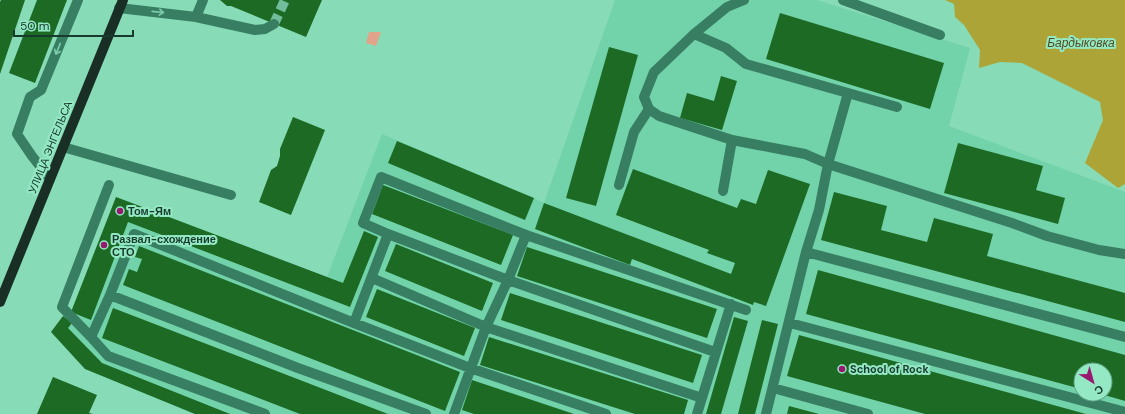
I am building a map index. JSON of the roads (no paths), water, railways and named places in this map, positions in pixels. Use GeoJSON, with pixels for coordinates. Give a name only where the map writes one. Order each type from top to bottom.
{"type":"FeatureCollection","features":[{"type":"Feature","properties":{"kind":"main road","name":"УЛИЦА ЭНГЕЛЬСА"},"geometry":{"type":"LineString","coordinates":[[0,302],[121,4]]}},
{"type":"Feature","properties":{"kind":"lane"},"geometry":{"type":"LineString","coordinates":[[50,179],[17,134],[30,97],[41,90],[78,0]]}},
{"type":"Feature","properties":{"kind":"lane"},"geometry":{"type":"LineString","coordinates":[[196,17],[203,0]]}},
{"type":"Feature","properties":{"kind":"lane"},"geometry":{"type":"LineString","coordinates":[[744,0],[727,7],[694,34],[654,72],[644,97],[649,109],[659,116],[732,140],[805,154],[828,164],[1012,223],[1047,236],[1099,250],[1125,254]]}},
{"type":"Feature","properties":{"kind":"lane"},"geometry":{"type":"LineString","coordinates":[[843,0],[940,35]]}},
{"type":"Feature","properties":{"kind":"lane"},"geometry":{"type":"LineString","coordinates":[[121,4],[196,17],[255,30],[265,29],[274,24]]}},
{"type":"Feature","properties":{"kind":"lane"},"geometry":{"type":"LineString","coordinates":[[694,34],[726,48],[746,64],[897,107]]}},
{"type":"Feature","properties":{"kind":"lane"},"geometry":{"type":"LineString","coordinates":[[766,414],[790,322],[806,252],[818,210],[828,164],[848,93]]}},
{"type":"Feature","properties":{"kind":"lane"},"geometry":{"type":"LineString","coordinates":[[619,185],[634,132],[649,109]]}},
{"type":"Feature","properties":{"kind":"lane"},"geometry":{"type":"LineString","coordinates":[[723,191],[732,140]]}},
{"type":"Feature","properties":{"kind":"lane"},"geometry":{"type":"LineString","coordinates":[[63,146],[231,194]]}},
{"type":"Feature","properties":{"kind":"lane"},"geometry":{"type":"LineString","coordinates":[[715,352],[508,280],[363,223],[381,177],[526,235],[746,310]]}},
{"type":"Feature","properties":{"kind":"lane"},"geometry":{"type":"LineString","coordinates":[[109,185],[62,307],[108,356],[265,414]]}},
{"type":"Feature","properties":{"kind":"lane"},"geometry":{"type":"LineString","coordinates":[[91,337],[110,295],[134,234],[470,368],[606,414]]}},
{"type":"Feature","properties":{"kind":"lane"},"geometry":{"type":"LineString","coordinates":[[354,323],[388,234]]}},
{"type":"Feature","properties":{"kind":"lane"},"geometry":{"type":"LineString","coordinates":[[454,414],[486,327],[508,280],[526,235]]}},
{"type":"Feature","properties":{"kind":"lane"},"geometry":{"type":"LineString","coordinates":[[806,252],[1125,337]]}},
{"type":"Feature","properties":{"kind":"lane"},"geometry":{"type":"LineString","coordinates":[[372,278],[486,327],[702,398]]}},
{"type":"Feature","properties":{"kind":"lane"},"geometry":{"type":"LineString","coordinates":[[110,295],[298,368],[426,414]]}},
{"type":"Feature","properties":{"kind":"lane"},"geometry":{"type":"LineString","coordinates":[[697,414],[731,304]]}},
{"type":"Feature","properties":{"kind":"lane"},"geometry":{"type":"LineString","coordinates":[[790,322],[1125,412]]}},
{"type":"Feature","properties":{"kind":"lane"},"geometry":{"type":"LineString","coordinates":[[773,388],[868,414]]}},
{"type":"Feature","properties":{"kind":"water","name":"Бардыковка"},"geometry":{"type":"Polygon","coordinates":[[[945,0],[1125,0],[1125,184],[1118,188],[1085,163],[1103,120],[1100,102],[1022,63],[1000,62],[979,68],[980,50],[964,25],[955,17],[954,4],[945,0]]]}},
{"type":"Feature","properties":{"kind":"tunnel"},"geometry":{"type":"LineString","coordinates":[[274,24],[285,0]]}},
{"type":"Feature","properties":{"kind":"place","name":"Том-Ям"},"geometry":{"type":"Point","coordinates":[120,211]}},
{"type":"Feature","properties":{"kind":"place","name":"Развал-схождение СТО"},"geometry":{"type":"Point","coordinates":[104,245]}},
{"type":"Feature","properties":{"kind":"place","name":"School of Rock"},"geometry":{"type":"Point","coordinates":[842,369]}}]}
